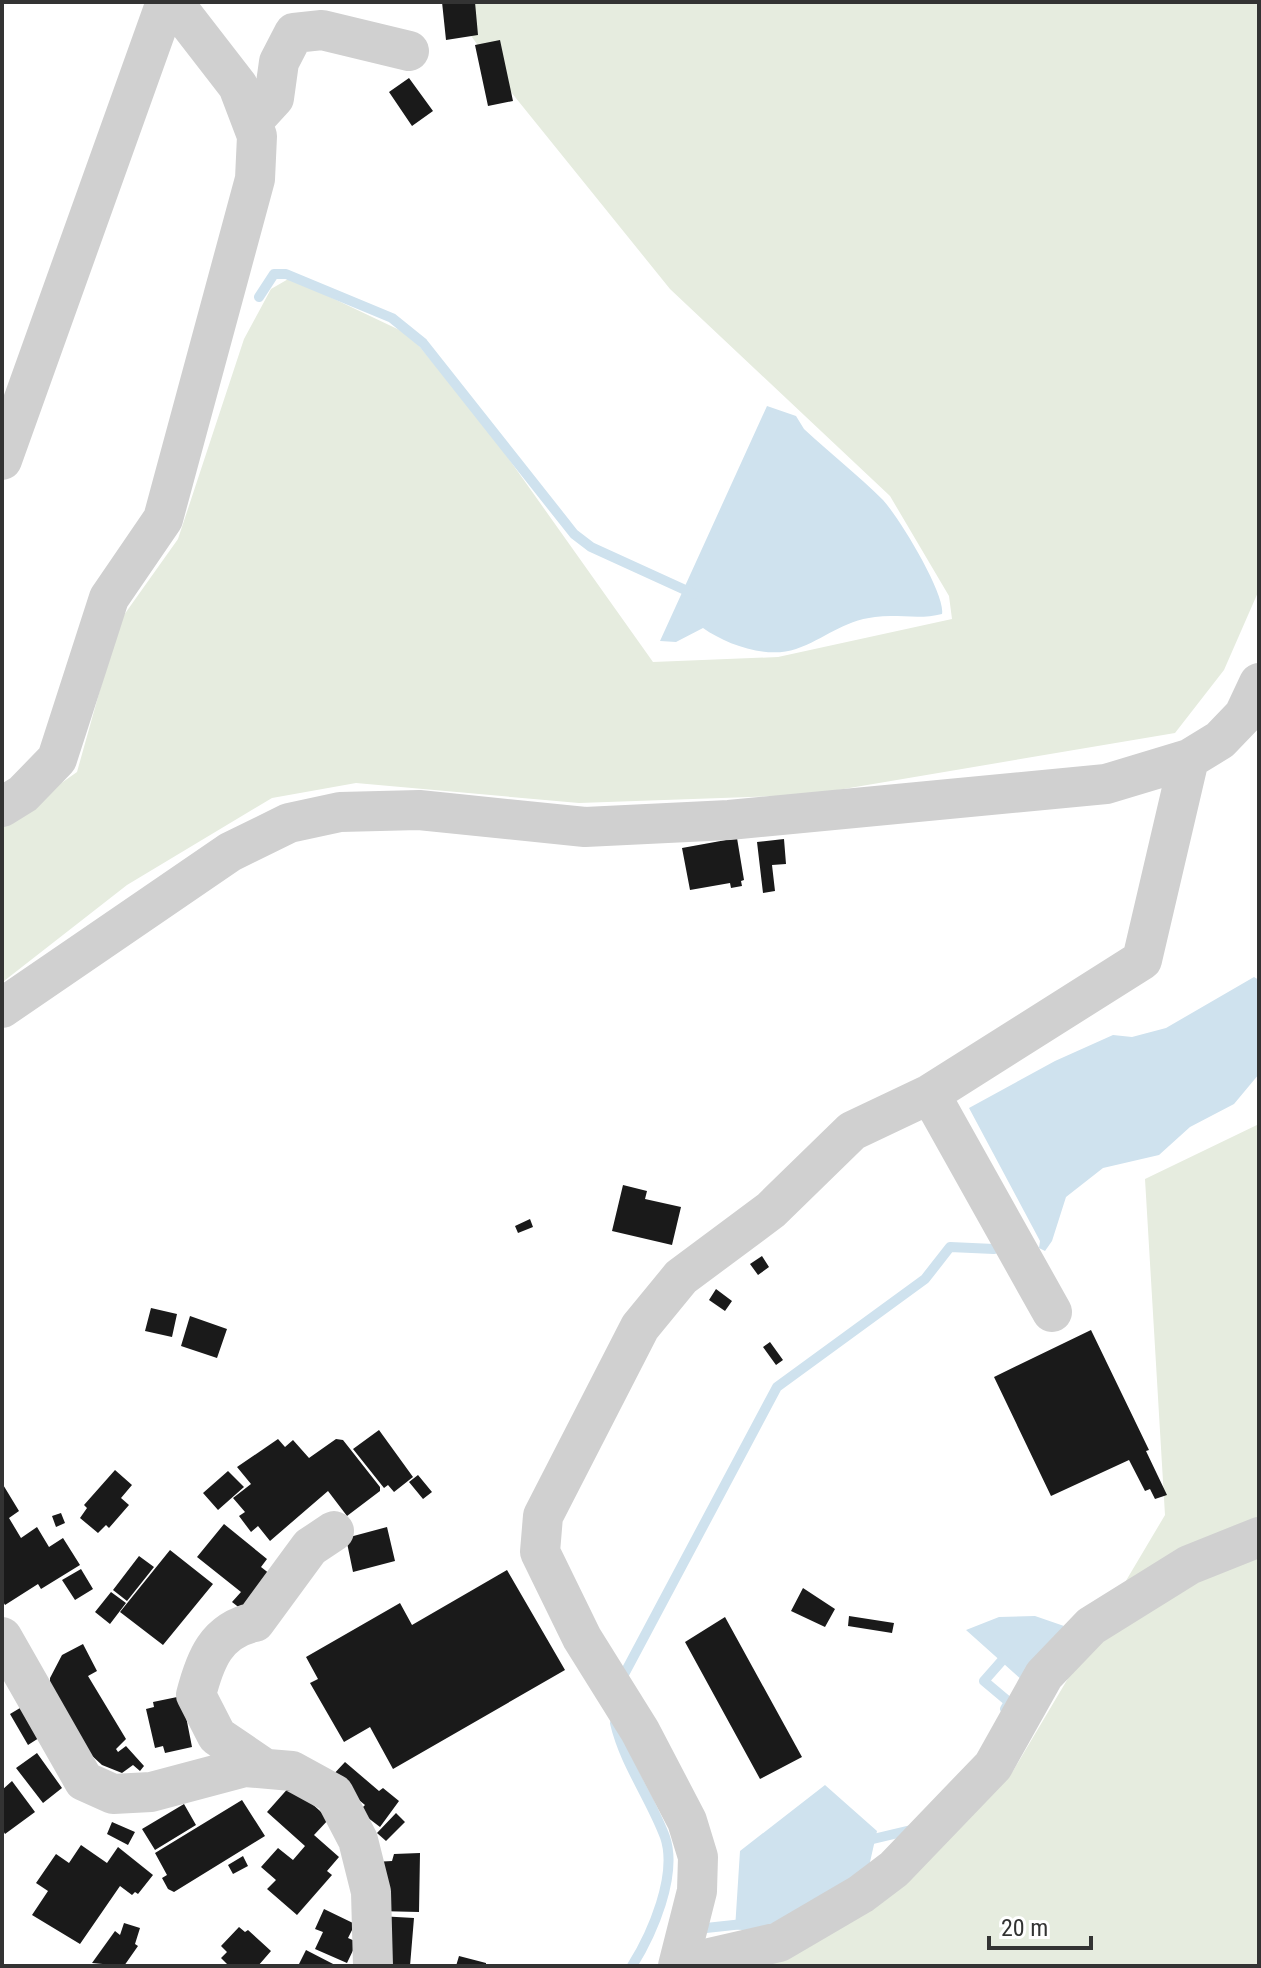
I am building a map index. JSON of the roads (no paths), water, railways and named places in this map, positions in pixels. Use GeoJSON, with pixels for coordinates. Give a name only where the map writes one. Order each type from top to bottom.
{"type":"FeatureCollection","features":[{"type":"Feature","properties":{"kind":"street"},"geometry":{"type":"LineString","coordinates":[[4,448],[166,2]]}},
{"type":"Feature","properties":{"kind":"street"},"geometry":{"type":"LineString","coordinates":[[2,807],[23,794],[57,759],[109,598],[163,519],[255,179],[257,136],[238,86],[173,2]]}},
{"type":"Feature","properties":{"kind":"street"},"geometry":{"type":"LineString","coordinates":[[252,122],[274,98],[279,62],[294,33],[322,30],[409,51]]}},
{"type":"Feature","properties":{"kind":"street"},"geometry":{"type":"LineString","coordinates":[[2,1008],[230,852],[289,823],[340,812],[419,810],[585,827],[729,820],[1106,784],[1189,759],[1220,740],[1236,723],[1258,686]]}},
{"type":"Feature","properties":{"kind":"street"},"geometry":{"type":"LineString","coordinates":[[1189,759],[1142,960],[930,1094],[852,1131],[771,1210],[681,1277],[640,1327],[543,1516],[538,1537],[540,1552],[575,1624],[687,1821],[698,1857],[697,1891],[679,1965],[779,1942],[861,1894],[894,1869],[993,1766],[1044,1675],[1091,1626],[1189,1565],[1259,1537]]}},
{"type":"Feature","properties":{"kind":"street"},"geometry":{"type":"LineString","coordinates":[[930,1094],[1052,1312]]}},
{"type":"Feature","properties":{"kind":"street"},"geometry":{"type":"LineString","coordinates":[[264,1768],[217,1736],[196,1695],[205,1661],[234,1626],[255,1622],[310,1547],[334,1531]]}},
{"type":"Feature","properties":{"kind":"street"},"geometry":{"type":"LineString","coordinates":[[2,1637],[84,1781],[113,1794],[151,1792],[245,1767],[292,1771],[334,1794],[358,1840],[371,1892],[373,1966]]}},
{"type":"Feature","properties":{"kind":"water"},"geometry":{"type":"Polygon","coordinates":[[[767,406],[796,416],[804,429],[883,500],[929,573],[937,590],[942,614],[863,619],[785,652],[748,649],[703,628],[676,642],[660,641],[767,406]]]}},
{"type":"Feature","properties":{"kind":"water"},"geometry":{"type":"Polygon","coordinates":[[[1254,977],[1259,980],[1259,1074],[1234,1104],[1190,1127],[1159,1155],[1103,1168],[1066,1197],[1052,1241],[1045,1251],[1039,1248],[1040,1241],[969,1108],[1055,1061],[1113,1035],[1132,1037],[1166,1028],[1254,977]]]}},
{"type":"Feature","properties":{"kind":"water"},"geometry":{"type":"Polygon","coordinates":[[[1035,1616],[1064,1626],[1023,1681],[966,1630],[999,1617],[1035,1616]]]}},
{"type":"Feature","properties":{"kind":"water"},"geometry":{"type":"Polygon","coordinates":[[[825,1785],[877,1831],[868,1871],[854,1883],[755,1932],[735,1929],[740,1851],[825,1785]]]}},
{"type":"Feature","properties":{"kind":"waterway"},"geometry":{"type":"LineString","coordinates":[[259,297],[274,274],[286,274],[392,318],[423,343],[574,534],[591,547],[694,594]]}},
{"type":"Feature","properties":{"kind":"waterway"},"geometry":{"type":"LineString","coordinates":[[620,1682],[777,1387],[925,1279],[950,1247],[994,1249]]}},
{"type":"Feature","properties":{"kind":"waterway"},"geometry":{"type":"LineString","coordinates":[[1005,1709],[1009,1702],[984,1681],[1006,1656]]}},
{"type":"Feature","properties":{"kind":"waterway"},"geometry":{"type":"LineString","coordinates":[[615,1723],[625,1753],[665,1837],[668,1852],[666,1886],[661,1904],[632,1966]]}},
{"type":"Feature","properties":{"kind":"waterway"},"geometry":{"type":"LineString","coordinates":[[873,1839],[911,1830]]}},
{"type":"Feature","properties":{"kind":"waterway"},"geometry":{"type":"LineString","coordinates":[[706,1928],[743,1924]]}}]}
